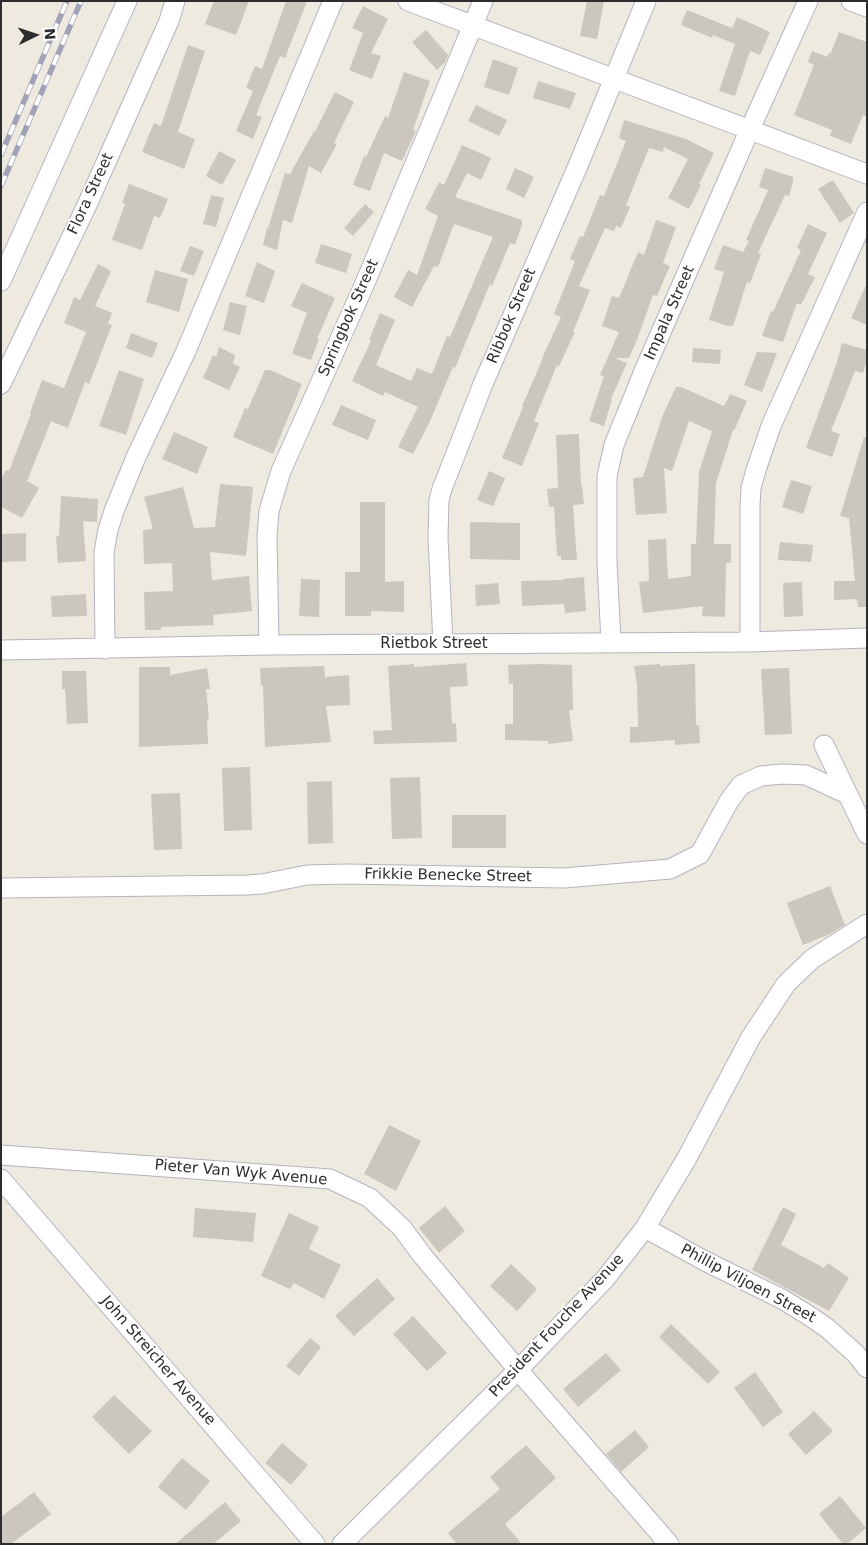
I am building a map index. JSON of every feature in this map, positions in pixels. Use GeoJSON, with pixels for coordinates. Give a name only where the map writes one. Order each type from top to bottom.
{"type":"FeatureCollection","features":[{"type":"Feature","properties":{"kind":"street"},"geometry":{"type":"LineString","coordinates":[[1,281],[127,1]]}},
{"type":"Feature","properties":{"kind":"street","name":"Flora Street"},"geometry":{"type":"LineString","coordinates":[[1,384],[87,205],[169,21],[176,1]]}},
{"type":"Feature","properties":{"kind":"street"},"geometry":{"type":"LineString","coordinates":[[105,649],[104,552],[114,511],[136,457],[186,351],[333,1]]}},
{"type":"Feature","properties":{"kind":"street"},"geometry":{"type":"LineString","coordinates":[[408,1],[867,174]]}},
{"type":"Feature","properties":{"kind":"street","name":"Springbok Street"},"geometry":{"type":"LineString","coordinates":[[269,645],[267,535],[269,511],[281,471],[365,283],[483,1]]}},
{"type":"Feature","properties":{"kind":"street","name":"Ribbok Street"},"geometry":{"type":"LineString","coordinates":[[443,644],[438,538],[439,500],[442,489],[483,384],[646,1]]}},
{"type":"Feature","properties":{"kind":"street","name":"Impala Street"},"geometry":{"type":"LineString","coordinates":[[611,642],[607,563],[606,476],[614,445],[644,371],[808,1]]}},
{"type":"Feature","properties":{"kind":"street"},"geometry":{"type":"LineString","coordinates":[[851,1],[867,7]]}},
{"type":"Feature","properties":{"kind":"street"},"geometry":{"type":"LineString","coordinates":[[750,642],[750,513],[756,470],[771,426],[867,212]]}},
{"type":"Feature","properties":{"kind":"street","name":"Rietbok Street"},"geometry":{"type":"LineString","coordinates":[[1,650],[269,645],[750,642],[867,638]]}},
{"type":"Feature","properties":{"kind":"street"},"geometry":{"type":"LineString","coordinates":[[824,745],[867,834]]}},
{"type":"Feature","properties":{"kind":"street","name":"Frikkie Benecke Street"},"geometry":{"type":"LineString","coordinates":[[1,888],[247,885],[307,875],[347,874],[564,878],[670,869],[700,854],[729,801],[741,785],[761,776],[782,774],[806,776],[847,794]]}},
{"type":"Feature","properties":{"kind":"street","name":"President Fouche Avenue"},"geometry":{"type":"LineString","coordinates":[[342,1544],[518,1370],[605,1279],[645,1228],[687,1158],[751,1037],[786,984],[812,959],[867,924]]}},
{"type":"Feature","properties":{"kind":"street","name":"Pieter Van Wyk Avenue"},"geometry":{"type":"LineString","coordinates":[[1,1155],[330,1179],[370,1198],[402,1228],[422,1255],[518,1370],[669,1544]]}},
{"type":"Feature","properties":{"kind":"street","name":"John Streicher Avenue"},"geometry":{"type":"LineString","coordinates":[[1,1179],[315,1544]]}},
{"type":"Feature","properties":{"kind":"street","name":"Phillip Viljoen Street"},"geometry":{"type":"LineString","coordinates":[[645,1228],[808,1315],[827,1328],[856,1354],[867,1368]]}},
{"type":"Feature","properties":{"kind":"building"},"geometry":{"type":"Polygon","coordinates":[[[214,1],[249,1],[236,35],[205,24],[214,1]]]}},
{"type":"Feature","properties":{"kind":"building"},"geometry":{"type":"Polygon","coordinates":[[[286,1],[307,1],[285,58],[280,56],[256,115],[262,117],[253,139],[236,131],[253,91],[246,88],[255,66],[262,69],[286,1]]]}},
{"type":"Feature","properties":{"kind":"building"},"geometry":{"type":"Polygon","coordinates":[[[587,1],[604,1],[597,39],[580,36],[587,1]]]}},
{"type":"Feature","properties":{"kind":"building"},"geometry":{"type":"Polygon","coordinates":[[[363,6],[388,19],[371,53],[381,56],[372,79],[349,70],[363,33],[352,28],[363,6]]]}},
{"type":"Feature","properties":{"kind":"building"},"geometry":{"type":"Polygon","coordinates":[[[687,10],[732,28],[737,17],[770,32],[760,55],[750,51],[735,96],[719,91],[735,44],[713,35],[712,38],[681,25],[687,10]]]}},
{"type":"Feature","properties":{"kind":"building"},"geometry":{"type":"Polygon","coordinates":[[[426,30],[448,55],[445,62],[437,70],[412,42],[426,30]]]}},
{"type":"Feature","properties":{"kind":"building"},"geometry":{"type":"Polygon","coordinates":[[[839,32],[867,42],[867,117],[863,115],[851,144],[830,136],[832,130],[794,115],[814,65],[808,62],[812,51],[827,57],[831,53],[839,32]]]}},
{"type":"Feature","properties":{"kind":"building"},"geometry":{"type":"Polygon","coordinates":[[[188,45],[205,51],[178,132],[195,139],[184,169],[142,152],[154,123],[161,126],[188,45]]]}},
{"type":"Feature","properties":{"kind":"building"},"geometry":{"type":"Polygon","coordinates":[[[493,59],[518,68],[509,95],[484,87],[493,59]]]}},
{"type":"Feature","properties":{"kind":"building"},"geometry":{"type":"Polygon","coordinates":[[[404,72],[430,81],[413,130],[416,131],[402,161],[384,153],[370,191],[353,185],[364,156],[366,157],[385,116],[388,118],[404,72]]]}},
{"type":"Feature","properties":{"kind":"building"},"geometry":{"type":"Polygon","coordinates":[[[538,81],[576,93],[570,109],[533,98],[538,81]]]}},
{"type":"Feature","properties":{"kind":"building"},"geometry":{"type":"Polygon","coordinates":[[[335,92],[354,102],[334,143],[337,144],[321,173],[309,166],[292,223],[283,220],[277,250],[263,245],[285,173],[290,174],[315,132],[335,92]]]}},
{"type":"Feature","properties":{"kind":"building"},"geometry":{"type":"Polygon","coordinates":[[[476,105],[507,120],[499,136],[468,121],[476,105]]]}},
{"type":"Feature","properties":{"kind":"building"},"geometry":{"type":"Polygon","coordinates":[[[624,120],[686,139],[714,153],[689,209],[668,198],[688,159],[664,147],[663,152],[649,148],[626,205],[630,207],[621,228],[616,226],[614,231],[605,228],[579,286],[590,290],[573,332],[575,332],[559,366],[557,365],[534,421],[539,423],[522,466],[502,458],[542,358],[561,317],[554,314],[575,261],[570,259],[580,236],[583,237],[600,195],[604,196],[626,141],[619,138],[624,120]]]}},
{"type":"Feature","properties":{"kind":"building"},"geometry":{"type":"Polygon","coordinates":[[[462,145],[491,158],[481,180],[467,173],[455,197],[522,220],[522,225],[515,245],[510,243],[492,286],[490,284],[455,368],[453,367],[429,423],[413,454],[398,447],[418,407],[385,392],[383,396],[352,381],[371,341],[369,340],[380,313],[395,320],[376,365],[411,381],[417,368],[432,374],[447,336],[450,337],[493,237],[454,224],[438,267],[434,266],[412,307],[394,297],[408,270],[417,275],[438,216],[425,209],[439,182],[444,185],[462,145]]]}},
{"type":"Feature","properties":{"kind":"building"},"geometry":{"type":"Polygon","coordinates":[[[219,151],[236,160],[222,185],[206,176],[219,151]]]}},
{"type":"Feature","properties":{"kind":"building"},"geometry":{"type":"Polygon","coordinates":[[[515,168],[534,177],[524,198],[506,189],[515,168]]]}},
{"type":"Feature","properties":{"kind":"building"},"geometry":{"type":"Polygon","coordinates":[[[765,168],[793,177],[793,182],[789,196],[785,195],[758,253],[761,254],[750,283],[747,282],[733,326],[728,326],[709,320],[724,272],[714,269],[723,245],[743,252],[749,241],[746,240],[768,190],[759,187],[765,168]]]}},
{"type":"Feature","properties":{"kind":"building"},"geometry":{"type":"Polygon","coordinates":[[[833,180],[854,213],[840,223],[818,189],[833,180]]]}},
{"type":"Feature","properties":{"kind":"building"},"geometry":{"type":"Polygon","coordinates":[[[129,184],[168,199],[160,218],[154,216],[142,250],[112,240],[125,204],[122,203],[129,184]]]}},
{"type":"Feature","properties":{"kind":"building"},"geometry":{"type":"Polygon","coordinates":[[[211,195],[224,198],[216,227],[203,224],[211,195]]]}},
{"type":"Feature","properties":{"kind":"building"},"geometry":{"type":"Polygon","coordinates":[[[365,204],[374,212],[353,236],[344,228],[365,204]]]}},
{"type":"Feature","properties":{"kind":"building"},"geometry":{"type":"Polygon","coordinates":[[[656,220],[676,227],[663,263],[670,266],[657,296],[653,295],[629,358],[615,358],[627,363],[611,399],[604,426],[589,421],[604,376],[600,375],[619,332],[602,326],[612,296],[619,298],[638,252],[644,255],[656,220]]]}},
{"type":"Feature","properties":{"kind":"building"},"geometry":{"type":"Polygon","coordinates":[[[808,224],[827,233],[808,274],[815,277],[801,305],[797,303],[783,342],[762,336],[771,311],[773,312],[801,250],[797,248],[808,224]]]}},
{"type":"Feature","properties":{"kind":"building"},"geometry":{"type":"Polygon","coordinates":[[[321,244],[352,254],[346,273],[315,263],[321,244]]]}},
{"type":"Feature","properties":{"kind":"building"},"geometry":{"type":"Polygon","coordinates":[[[190,246],[204,251],[194,276],[180,271],[190,246]]]}},
{"type":"Feature","properties":{"kind":"building"},"geometry":{"type":"Polygon","coordinates":[[[257,262],[275,271],[264,303],[245,296],[257,262]]]}},
{"type":"Feature","properties":{"kind":"building"},"geometry":{"type":"Polygon","coordinates":[[[98,264],[111,271],[95,306],[112,313],[108,324],[112,325],[89,384],[85,382],[68,428],[51,421],[27,481],[39,488],[22,518],[1,507],[1,479],[6,470],[9,471],[42,380],[64,388],[86,332],[64,323],[74,297],[80,300],[98,264]]]}},
{"type":"Feature","properties":{"kind":"building"},"geometry":{"type":"Polygon","coordinates":[[[155,270],[188,279],[179,312],[146,302],[155,270]]]}},
{"type":"Feature","properties":{"kind":"building"},"geometry":{"type":"Polygon","coordinates":[[[302,283],[335,298],[317,339],[319,339],[311,360],[292,354],[307,313],[291,306],[302,283]]]}},
{"type":"Feature","properties":{"kind":"building"},"geometry":{"type":"Polygon","coordinates":[[[867,283],[867,325],[851,318],[867,283]]]}},
{"type":"Feature","properties":{"kind":"building"},"geometry":{"type":"Polygon","coordinates":[[[230,302],[247,306],[240,335],[223,330],[230,302]]]}},
{"type":"Feature","properties":{"kind":"building"},"geometry":{"type":"Polygon","coordinates":[[[131,333],[158,343],[152,358],[126,348],[131,333]]]}},
{"type":"Feature","properties":{"kind":"building"},"geometry":{"type":"Polygon","coordinates":[[[842,343],[867,350],[867,360],[863,373],[855,371],[831,431],[840,434],[832,457],[806,448],[842,343]]]}},
{"type":"Feature","properties":{"kind":"building"},"geometry":{"type":"Polygon","coordinates":[[[219,347],[235,355],[233,364],[240,367],[229,390],[203,378],[213,355],[216,357],[219,347]]]}},
{"type":"Feature","properties":{"kind":"building"},"geometry":{"type":"Polygon","coordinates":[[[693,348],[721,350],[720,364],[692,362],[693,348]]]}},
{"type":"Feature","properties":{"kind":"building"},"geometry":{"type":"Polygon","coordinates":[[[757,352],[777,353],[762,392],[744,385],[757,352]]]}},
{"type":"Feature","properties":{"kind":"building"},"geometry":{"type":"Polygon","coordinates":[[[119,370],[144,379],[126,435],[99,426],[119,370]]]}},
{"type":"Feature","properties":{"kind":"building"},"geometry":{"type":"Polygon","coordinates":[[[265,370],[270,370],[302,384],[273,454],[233,437],[245,408],[248,409],[265,370]]]}},
{"type":"Feature","properties":{"kind":"building"},"geometry":{"type":"Polygon","coordinates":[[[676,387],[681,387],[724,406],[730,394],[747,401],[733,430],[716,483],[714,544],[731,544],[731,563],[726,563],[725,617],[702,616],[703,606],[643,613],[639,582],[649,581],[648,540],[666,539],[668,579],[691,576],[691,544],[696,544],[699,472],[712,431],[689,421],[672,471],[664,468],[667,513],[636,515],[633,478],[643,477],[662,417],[676,387]]]}},
{"type":"Feature","properties":{"kind":"building"},"geometry":{"type":"Polygon","coordinates":[[[341,405],[376,420],[368,440],[332,425],[341,405]]]}},
{"type":"Feature","properties":{"kind":"building"},"geometry":{"type":"Polygon","coordinates":[[[174,432],[208,447],[197,474],[162,459],[174,432]]]}},
{"type":"Feature","properties":{"kind":"building"},"geometry":{"type":"Polygon","coordinates":[[[579,434],[581,486],[584,504],[573,505],[577,560],[561,560],[561,556],[557,556],[554,507],[549,507],[547,489],[558,488],[556,435],[579,434]]]}},
{"type":"Feature","properties":{"kind":"building"},"geometry":{"type":"Polygon","coordinates":[[[864,437],[867,438],[867,607],[858,607],[857,599],[834,600],[834,581],[855,581],[849,518],[840,516],[864,437]]]}},
{"type":"Feature","properties":{"kind":"building"},"geometry":{"type":"Polygon","coordinates":[[[489,471],[505,478],[493,506],[477,500],[489,471]]]}},
{"type":"Feature","properties":{"kind":"building"},"geometry":{"type":"Polygon","coordinates":[[[791,480],[812,486],[803,514],[782,507],[791,480]]]}},
{"type":"Feature","properties":{"kind":"building"},"geometry":{"type":"Polygon","coordinates":[[[220,484],[253,487],[246,556],[210,552],[212,580],[249,576],[252,611],[213,615],[214,625],[161,627],[161,630],[145,630],[144,592],[173,591],[172,563],[144,564],[143,530],[153,529],[144,497],[183,487],[194,528],[215,527],[220,484]]]}},
{"type":"Feature","properties":{"kind":"building"},"geometry":{"type":"Polygon","coordinates":[[[61,496],[98,499],[97,522],[83,521],[86,561],[58,563],[56,536],[59,536],[61,496]]]}},
{"type":"Feature","properties":{"kind":"building"},"geometry":{"type":"Polygon","coordinates":[[[360,502],[385,502],[385,582],[404,581],[404,612],[371,611],[371,616],[345,616],[345,572],[360,572],[360,502]]]}},
{"type":"Feature","properties":{"kind":"building"},"geometry":{"type":"Polygon","coordinates":[[[470,522],[520,523],[520,560],[470,559],[470,522]]]}},
{"type":"Feature","properties":{"kind":"building"},"geometry":{"type":"Polygon","coordinates":[[[26,533],[26,561],[1,562],[1,534],[26,533]]]}},
{"type":"Feature","properties":{"kind":"building"},"geometry":{"type":"Polygon","coordinates":[[[780,542],[813,545],[811,562],[778,560],[780,542]]]}},
{"type":"Feature","properties":{"kind":"building"},"geometry":{"type":"Polygon","coordinates":[[[584,577],[586,611],[565,613],[564,604],[522,606],[521,581],[563,580],[584,577]]]}},
{"type":"Feature","properties":{"kind":"building"},"geometry":{"type":"Polygon","coordinates":[[[301,579],[320,580],[319,617],[299,616],[301,579]]]}},
{"type":"Feature","properties":{"kind":"building"},"geometry":{"type":"Polygon","coordinates":[[[802,582],[803,616],[784,617],[783,583],[802,582]]]}},
{"type":"Feature","properties":{"kind":"building"},"geometry":{"type":"Polygon","coordinates":[[[498,583],[500,604],[476,606],[475,585],[498,583]]]}},
{"type":"Feature","properties":{"kind":"building"},"geometry":{"type":"Polygon","coordinates":[[[86,594],[87,616],[52,617],[51,596],[86,594]]]}},
{"type":"Feature","properties":{"kind":"building"},"geometry":{"type":"Polygon","coordinates":[[[466,663],[468,686],[450,687],[452,724],[456,723],[457,742],[374,744],[373,731],[392,730],[388,666],[414,664],[414,667],[466,663]]]}},
{"type":"Feature","properties":{"kind":"building"},"geometry":{"type":"Polygon","coordinates":[[[660,664],[660,666],[695,664],[696,725],[699,725],[700,743],[675,745],[675,740],[630,743],[630,727],[638,727],[637,685],[634,666],[660,664]]]}},
{"type":"Feature","properties":{"kind":"building"},"geometry":{"type":"Polygon","coordinates":[[[508,665],[572,665],[573,710],[569,710],[573,741],[548,744],[548,741],[505,740],[505,724],[513,724],[513,683],[509,684],[508,665]]]}},
{"type":"Feature","properties":{"kind":"building"},"geometry":{"type":"Polygon","coordinates":[[[324,666],[325,677],[349,675],[350,705],[326,706],[331,742],[265,747],[263,686],[261,686],[260,668],[324,666]]]}},
{"type":"Feature","properties":{"kind":"building"},"geometry":{"type":"Polygon","coordinates":[[[139,667],[170,667],[170,675],[207,668],[210,689],[206,689],[209,719],[207,719],[208,744],[139,747],[139,667]]]}},
{"type":"Feature","properties":{"kind":"building"},"geometry":{"type":"Polygon","coordinates":[[[789,668],[792,734],[765,735],[761,669],[789,668]]]}},
{"type":"Feature","properties":{"kind":"building"},"geometry":{"type":"Polygon","coordinates":[[[62,671],[86,671],[88,723],[67,724],[65,689],[62,689],[62,671]]]}},
{"type":"Feature","properties":{"kind":"building"},"geometry":{"type":"Polygon","coordinates":[[[250,767],[252,830],[224,831],[222,768],[250,767]]]}},
{"type":"Feature","properties":{"kind":"building"},"geometry":{"type":"Polygon","coordinates":[[[420,777],[422,838],[392,839],[390,778],[420,777]]]}},
{"type":"Feature","properties":{"kind":"building"},"geometry":{"type":"Polygon","coordinates":[[[332,781],[333,843],[308,844],[307,782],[332,781]]]}},
{"type":"Feature","properties":{"kind":"building"},"geometry":{"type":"Polygon","coordinates":[[[180,793],[182,849],[154,850],[151,794],[180,793]]]}},
{"type":"Feature","properties":{"kind":"building"},"geometry":{"type":"Polygon","coordinates":[[[452,815],[506,815],[506,848],[452,848],[452,815]]]}},
{"type":"Feature","properties":{"kind":"building"},"geometry":{"type":"Polygon","coordinates":[[[830,886],[845,925],[830,934],[803,945],[787,903],[830,886]]]}},
{"type":"Feature","properties":{"kind":"building"},"geometry":{"type":"Polygon","coordinates":[[[389,1125],[421,1141],[396,1191],[364,1174],[389,1125]]]}},
{"type":"Feature","properties":{"kind":"building"},"geometry":{"type":"Polygon","coordinates":[[[445,1206],[465,1231],[439,1253],[419,1228],[445,1206]]]}},
{"type":"Feature","properties":{"kind":"building"},"geometry":{"type":"Polygon","coordinates":[[[783,1207],[796,1214],[781,1245],[824,1268],[828,1263],[849,1278],[829,1311],[752,1270],[783,1207]]]}},
{"type":"Feature","properties":{"kind":"building"},"geometry":{"type":"Polygon","coordinates":[[[195,1208],[256,1213],[253,1242],[193,1237],[195,1208]]]}},
{"type":"Feature","properties":{"kind":"building"},"geometry":{"type":"Polygon","coordinates":[[[289,1213],[319,1227],[309,1249],[341,1265],[324,1299],[294,1283],[290,1289],[261,1276],[289,1213]]]}},
{"type":"Feature","properties":{"kind":"building"},"geometry":{"type":"Polygon","coordinates":[[[511,1264],[537,1289],[517,1311],[490,1286],[511,1264]]]}},
{"type":"Feature","properties":{"kind":"building"},"geometry":{"type":"Polygon","coordinates":[[[377,1278],[395,1299],[354,1336],[335,1316],[377,1278]]]}},
{"type":"Feature","properties":{"kind":"building"},"geometry":{"type":"Polygon","coordinates":[[[413,1316],[447,1353],[427,1371],[393,1334],[413,1316]]]}},
{"type":"Feature","properties":{"kind":"building"},"geometry":{"type":"Polygon","coordinates":[[[671,1324],[720,1372],[708,1384],[659,1337],[671,1324]]]}},
{"type":"Feature","properties":{"kind":"building"},"geometry":{"type":"Polygon","coordinates":[[[310,1338],[321,1347],[299,1376],[286,1366],[310,1338]]]}},
{"type":"Feature","properties":{"kind":"building"},"geometry":{"type":"Polygon","coordinates":[[[606,1353],[621,1370],[578,1407],[563,1389],[606,1353]]]}},
{"type":"Feature","properties":{"kind":"building"},"geometry":{"type":"Polygon","coordinates":[[[755,1372],[783,1412],[763,1427],[734,1388],[755,1372]]]}},
{"type":"Feature","properties":{"kind":"building"},"geometry":{"type":"Polygon","coordinates":[[[114,1395],[152,1431],[129,1454],[92,1417],[114,1395]]]}},
{"type":"Feature","properties":{"kind":"building"},"geometry":{"type":"Polygon","coordinates":[[[814,1411],[833,1431],[806,1455],[788,1434],[814,1411]]]}},
{"type":"Feature","properties":{"kind":"building"},"geometry":{"type":"Polygon","coordinates":[[[635,1430],[649,1447],[621,1472],[606,1454],[635,1430]]]}},
{"type":"Feature","properties":{"kind":"building"},"geometry":{"type":"Polygon","coordinates":[[[282,1443],[308,1465],[291,1485],[265,1463],[282,1443]]]}},
{"type":"Feature","properties":{"kind":"building"},"geometry":{"type":"Polygon","coordinates":[[[526,1445],[556,1478],[505,1524],[522,1544],[457,1544],[448,1533],[500,1489],[490,1477],[526,1445]]]}},
{"type":"Feature","properties":{"kind":"building"},"geometry":{"type":"Polygon","coordinates":[[[182,1458],[210,1481],[186,1510],[158,1487],[182,1458]]]}},
{"type":"Feature","properties":{"kind":"building"},"geometry":{"type":"Polygon","coordinates":[[[34,1492],[51,1514],[11,1544],[1,1544],[1,1517],[34,1492]]]}},
{"type":"Feature","properties":{"kind":"building"},"geometry":{"type":"Polygon","coordinates":[[[840,1496],[866,1528],[847,1544],[843,1544],[819,1514],[840,1496]]]}},
{"type":"Feature","properties":{"kind":"building"},"geometry":{"type":"Polygon","coordinates":[[[225,1502],[241,1521],[213,1544],[175,1544],[225,1502]]]}},
{"type":"Feature","properties":{"kind":"railway"},"geometry":{"type":"LineString","coordinates":[[1,155],[67,1]]}},
{"type":"Feature","properties":{"kind":"railway"},"geometry":{"type":"LineString","coordinates":[[1,186],[81,1]]}}]}
